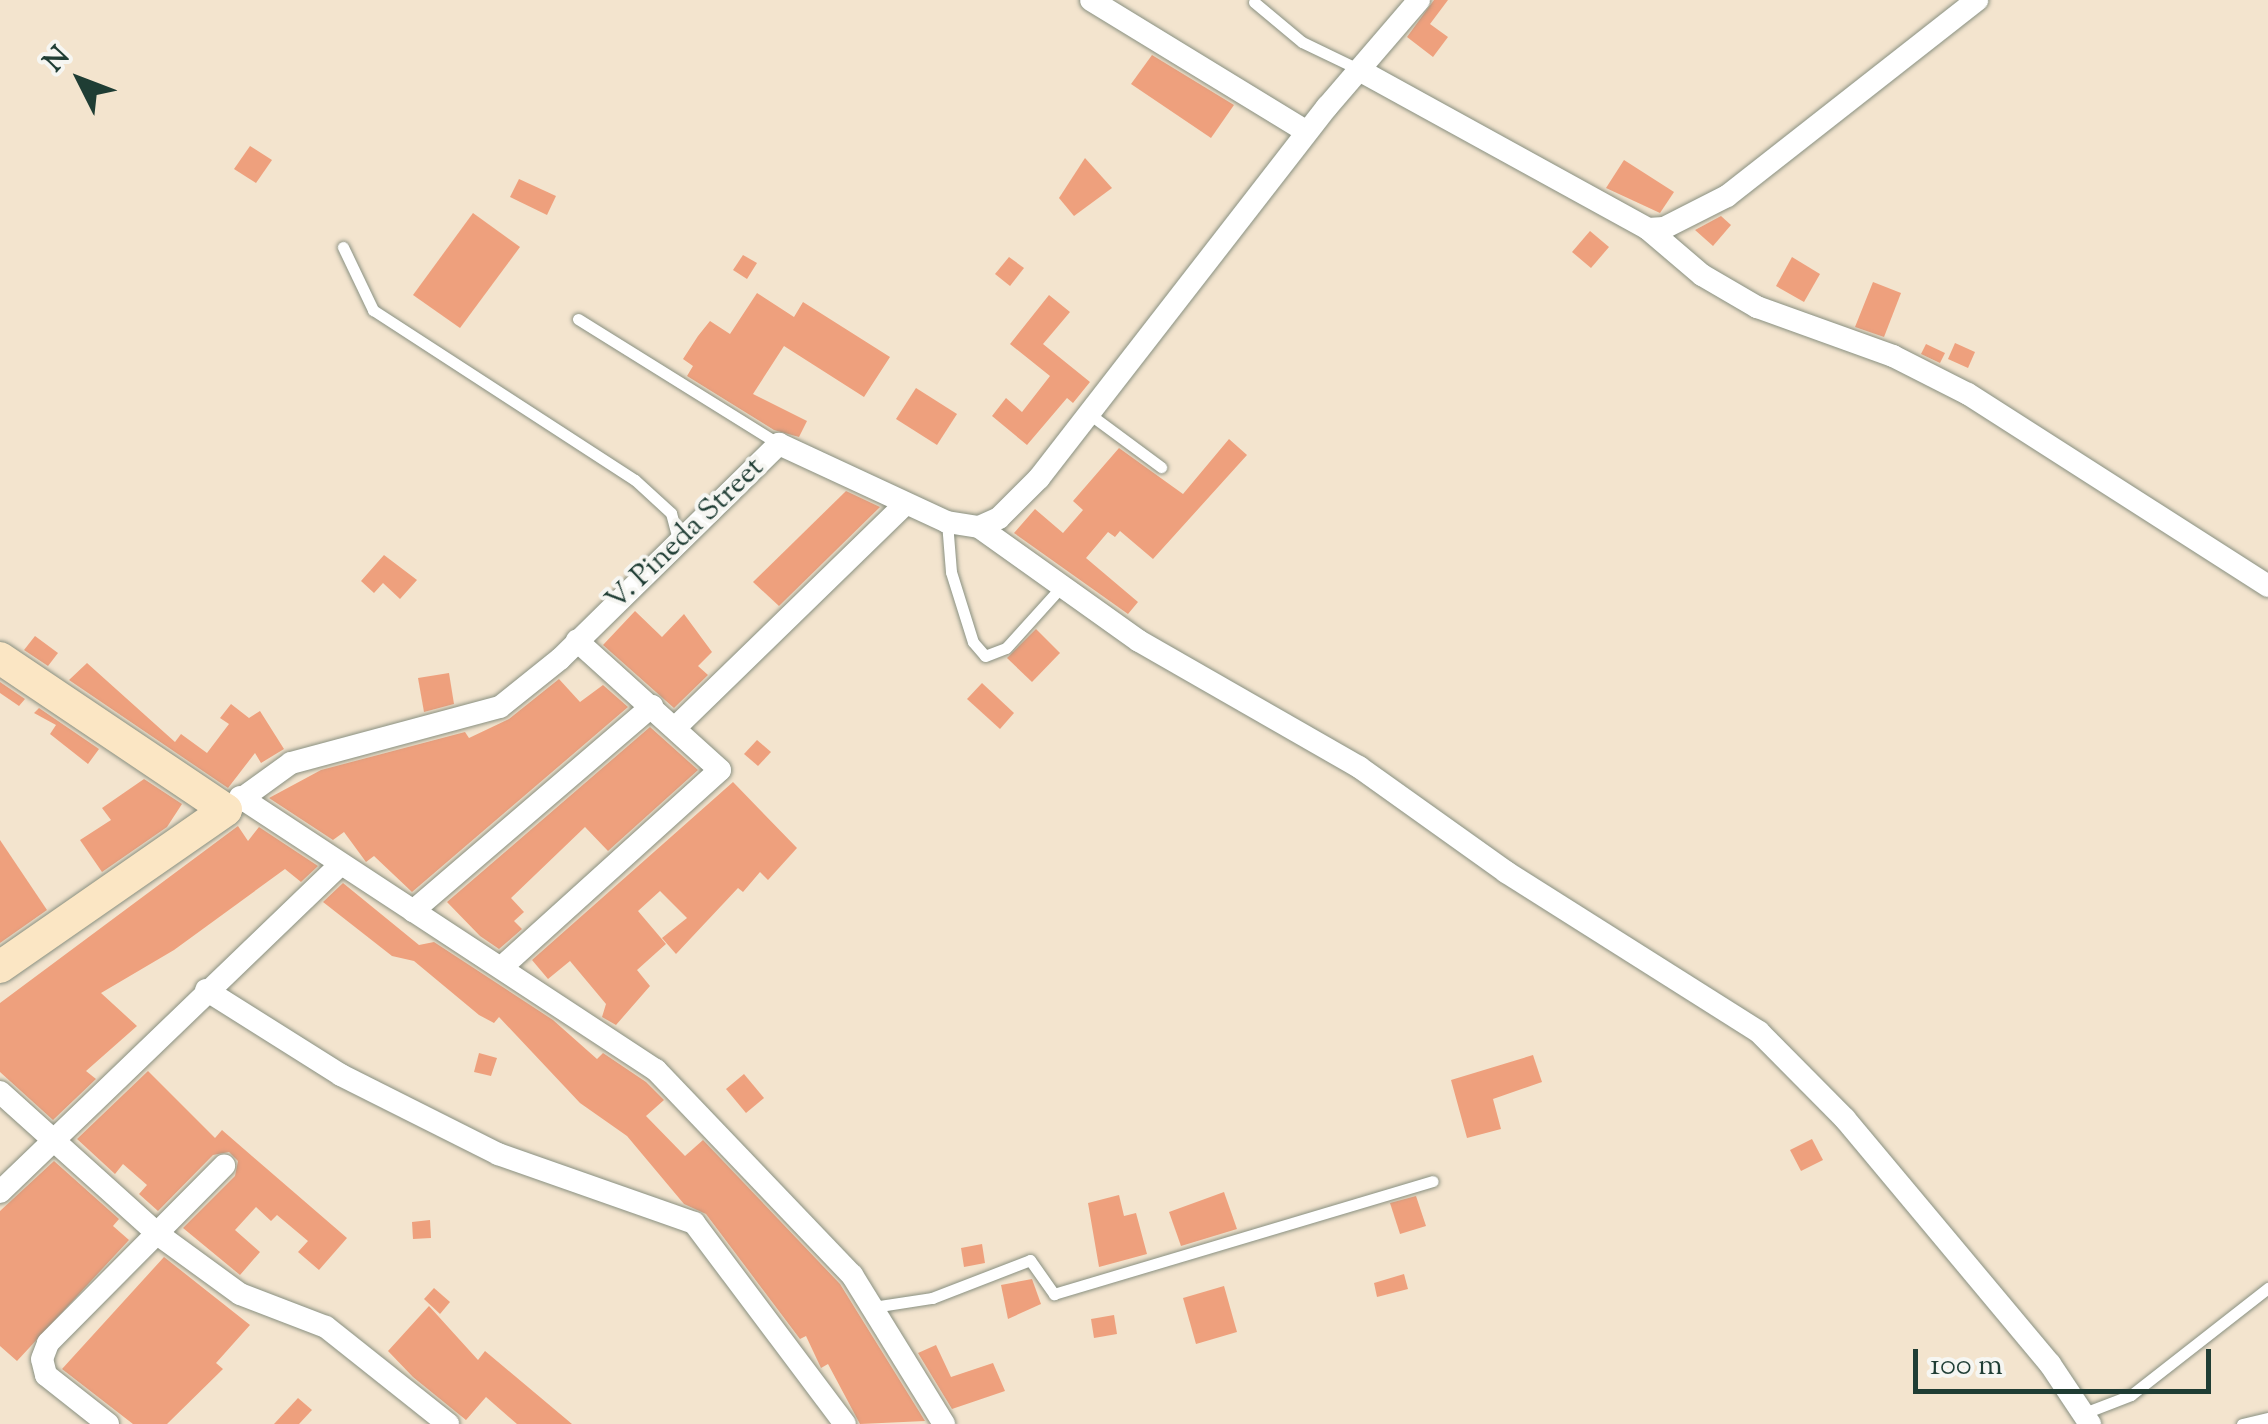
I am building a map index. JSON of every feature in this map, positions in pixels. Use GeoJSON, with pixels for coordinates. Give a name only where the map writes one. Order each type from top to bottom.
{"type":"FeatureCollection","features":[{"type":"Feature","properties":{"kind":"street"},"geometry":{"type":"LineString","coordinates":[[1091,0],[1308,132]]}},
{"type":"Feature","properties":{"kind":"street"},"geometry":{"type":"LineString","coordinates":[[1418,0],[1308,132],[1017,503],[979,527],[1139,641],[1359,767],[1506,872],[1759,1032],[1845,1119],[2088,1418]]}},
{"type":"Feature","properties":{"kind":"street"},"geometry":{"type":"LineString","coordinates":[[1648,230],[1677,225],[1728,196],[1977,0]]}},
{"type":"Feature","properties":{"kind":"street"},"geometry":{"type":"LineString","coordinates":[[1361,70],[1648,230],[1702,275],[1758,307],[1893,356],[1968,394],[2268,586]]}},
{"type":"Feature","properties":{"kind":"street","name":"V. Pineda Street"},"geometry":{"type":"LineString","coordinates":[[0,968],[291,763],[500,707],[577,641],[779,444],[947,522],[979,527]]}},
{"type":"Feature","properties":{"kind":"street"},"geometry":{"type":"LineString","coordinates":[[676,727],[906,504]]}},
{"type":"Feature","properties":{"kind":"street"},"geometry":{"type":"LineString","coordinates":[[503,966],[715,780],[720,770],[577,641]]}},
{"type":"Feature","properties":{"kind":"street"},"geometry":{"type":"LineString","coordinates":[[0,658],[503,966],[656,1070],[774,1188],[874,1307],[944,1424]]}},
{"type":"Feature","properties":{"kind":"street"},"geometry":{"type":"LineString","coordinates":[[413,911],[652,706]]}},
{"type":"Feature","properties":{"kind":"street"},"geometry":{"type":"LineString","coordinates":[[0,1192],[339,866]]}},
{"type":"Feature","properties":{"kind":"street"},"geometry":{"type":"LineString","coordinates":[[206,990],[341,1075],[498,1154],[694,1223],[845,1424]]}},
{"type":"Feature","properties":{"kind":"street"},"geometry":{"type":"LineString","coordinates":[[0,1092],[159,1234],[240,1294],[326,1328],[448,1424]]}},
{"type":"Feature","properties":{"kind":"street"},"geometry":{"type":"LineString","coordinates":[[108,1424],[46,1375],[42,1359],[48,1342],[224,1166]]}},
{"type":"Feature","properties":{"kind":"lane"},"geometry":{"type":"LineString","coordinates":[[1254,2],[1302,42],[1361,70]]}},
{"type":"Feature","properties":{"kind":"lane"},"geometry":{"type":"LineString","coordinates":[[343,247],[372,310],[635,480],[671,513],[679,542]]}},
{"type":"Feature","properties":{"kind":"lane"},"geometry":{"type":"LineString","coordinates":[[578,319],[779,444]]}},
{"type":"Feature","properties":{"kind":"lane"},"geometry":{"type":"LineString","coordinates":[[1088,413],[1161,467]]}},
{"type":"Feature","properties":{"kind":"lane"},"geometry":{"type":"LineString","coordinates":[[947,522],[951,572],[973,642],[985,656],[1006,648],[1062,586]]}},
{"type":"Feature","properties":{"kind":"lane"},"geometry":{"type":"LineString","coordinates":[[874,1307],[932,1298],[1030,1260],[1054,1294],[1432,1181]]}},
{"type":"Feature","properties":{"kind":"lane"},"geometry":{"type":"LineString","coordinates":[[2088,1418],[2131,1395],[2268,1288]]}},
{"type":"Feature","properties":{"kind":"lane"},"geometry":{"type":"LineString","coordinates":[[2242,1424],[2268,1418]]}},
{"type":"Feature","properties":{"kind":"building"},"geometry":{"type":"Polygon","coordinates":[[[1434,0],[1448,0],[1430,24],[1448,37],[1433,57],[1407,37],[1434,0]]]}},
{"type":"Feature","properties":{"kind":"building"},"geometry":{"type":"Polygon","coordinates":[[[1152,55],[1234,105],[1211,138],[1131,84],[1152,55]]]}},
{"type":"Feature","properties":{"kind":"building"},"geometry":{"type":"Polygon","coordinates":[[[250,146],[272,160],[256,183],[234,169],[250,146]]]}},
{"type":"Feature","properties":{"kind":"building"},"geometry":{"type":"Polygon","coordinates":[[[1085,158],[1112,188],[1074,216],[1059,198],[1085,158]]]}},
{"type":"Feature","properties":{"kind":"building"},"geometry":{"type":"Polygon","coordinates":[[[1624,160],[1674,192],[1660,213],[1606,188],[1624,160]]]}},
{"type":"Feature","properties":{"kind":"building"},"geometry":{"type":"Polygon","coordinates":[[[519,179],[556,196],[547,215],[510,197],[519,179]]]}},
{"type":"Feature","properties":{"kind":"building"},"geometry":{"type":"Polygon","coordinates":[[[473,213],[520,247],[460,328],[413,295],[473,213]]]}},
{"type":"Feature","properties":{"kind":"building"},"geometry":{"type":"Polygon","coordinates":[[[1721,216],[1731,225],[1713,246],[1695,230],[1721,216]]]}},
{"type":"Feature","properties":{"kind":"building"},"geometry":{"type":"Polygon","coordinates":[[[1590,231],[1609,247],[1591,268],[1572,252],[1590,231]]]}},
{"type":"Feature","properties":{"kind":"building"},"geometry":{"type":"Polygon","coordinates":[[[743,255],[757,263],[747,279],[733,270],[743,255]]]}},
{"type":"Feature","properties":{"kind":"building"},"geometry":{"type":"Polygon","coordinates":[[[1009,257],[1024,268],[1010,286],[995,274],[1009,257]]]}},
{"type":"Feature","properties":{"kind":"building"},"geometry":{"type":"Polygon","coordinates":[[[1792,257],[1820,274],[1804,302],[1776,286],[1792,257]]]}},
{"type":"Feature","properties":{"kind":"building"},"geometry":{"type":"Polygon","coordinates":[[[1873,282],[1901,293],[1884,337],[1855,327],[1873,282]]]}},
{"type":"Feature","properties":{"kind":"building"},"geometry":{"type":"Polygon","coordinates":[[[757,293],[794,317],[803,302],[890,357],[864,397],[784,346],[753,394],[807,421],[799,437],[774,430],[687,376],[693,366],[683,359],[710,321],[730,334],[757,293]]]}},
{"type":"Feature","properties":{"kind":"building"},"geometry":{"type":"Polygon","coordinates":[[[1049,295],[1070,312],[1043,344],[1090,382],[1073,403],[1067,398],[1027,445],[992,416],[1006,398],[1022,412],[1050,376],[1010,344],[1049,295]]]}},
{"type":"Feature","properties":{"kind":"building"},"geometry":{"type":"Polygon","coordinates":[[[1955,343],[1975,352],[1968,368],[1948,359],[1955,343]]]}},
{"type":"Feature","properties":{"kind":"building"},"geometry":{"type":"Polygon","coordinates":[[[1926,344],[1945,353],[1940,363],[1921,354],[1926,344]]]}},
{"type":"Feature","properties":{"kind":"building"},"geometry":{"type":"Polygon","coordinates":[[[916,388],[957,414],[937,445],[896,419],[916,388]]]}},
{"type":"Feature","properties":{"kind":"building"},"geometry":{"type":"Polygon","coordinates":[[[1229,439],[1247,455],[1153,559],[1120,531],[1115,537],[1108,532],[1086,558],[1138,602],[1128,614],[1014,533],[1035,509],[1063,533],[1083,510],[1073,501],[1119,448],[1183,494],[1229,439]]]}},
{"type":"Feature","properties":{"kind":"building"},"geometry":{"type":"Polygon","coordinates":[[[846,491],[880,507],[779,606],[753,582],[846,491]]]}},
{"type":"Feature","properties":{"kind":"building"},"geometry":{"type":"Polygon","coordinates":[[[384,555],[417,580],[400,599],[383,583],[374,593],[361,581],[384,555]]]}},
{"type":"Feature","properties":{"kind":"building"},"geometry":{"type":"Polygon","coordinates":[[[635,611],[662,637],[684,614],[712,652],[698,666],[708,675],[674,708],[603,645],[635,611]]]}},
{"type":"Feature","properties":{"kind":"building"},"geometry":{"type":"Polygon","coordinates":[[[1036,629],[1060,653],[1032,682],[1007,658],[1036,629]]]}},
{"type":"Feature","properties":{"kind":"building"},"geometry":{"type":"Polygon","coordinates":[[[35,636],[58,653],[48,666],[24,650],[35,636]]]}},
{"type":"Feature","properties":{"kind":"building"},"geometry":{"type":"Polygon","coordinates":[[[87,663],[175,742],[181,734],[207,753],[229,724],[220,718],[231,704],[249,718],[260,711],[284,749],[261,763],[255,753],[228,788],[69,680],[87,663]]]}},
{"type":"Feature","properties":{"kind":"building"},"geometry":{"type":"Polygon","coordinates":[[[449,673],[454,704],[424,712],[418,678],[449,673]]]}},
{"type":"Feature","properties":{"kind":"building"},"geometry":{"type":"Polygon","coordinates":[[[559,679],[580,702],[603,685],[628,707],[412,892],[374,856],[366,862],[344,832],[333,840],[269,798],[321,770],[465,732],[469,738],[509,719],[559,679]]]}},
{"type":"Feature","properties":{"kind":"building"},"geometry":{"type":"Polygon","coordinates":[[[0,682],[25,699],[19,706],[0,693],[0,682]]]}},
{"type":"Feature","properties":{"kind":"building"},"geometry":{"type":"Polygon","coordinates":[[[982,683],[1014,713],[1000,729],[967,699],[982,683]]]}},
{"type":"Feature","properties":{"kind":"building"},"geometry":{"type":"Polygon","coordinates":[[[39,708],[99,749],[88,764],[50,734],[56,725],[34,713],[39,708]]]}},
{"type":"Feature","properties":{"kind":"building"},"geometry":{"type":"Polygon","coordinates":[[[650,727],[698,770],[608,851],[585,827],[511,898],[524,912],[514,921],[522,929],[499,949],[480,936],[447,902],[650,727]]]}},
{"type":"Feature","properties":{"kind":"building"},"geometry":{"type":"Polygon","coordinates":[[[757,740],[771,752],[758,766],[744,754],[757,740]]]}},
{"type":"Feature","properties":{"kind":"building"},"geometry":{"type":"Polygon","coordinates":[[[144,779],[182,804],[167,827],[102,872],[80,840],[111,820],[102,808],[144,779]]]}},
{"type":"Feature","properties":{"kind":"building"},"geometry":{"type":"Polygon","coordinates":[[[733,782],[797,848],[768,880],[760,872],[743,892],[738,888],[676,954],[662,938],[687,918],[660,891],[638,911],[666,944],[637,970],[650,986],[616,1025],[602,1017],[606,1004],[570,961],[548,979],[532,960],[733,782]]]}},
{"type":"Feature","properties":{"kind":"building"},"geometry":{"type":"Polygon","coordinates":[[[238,826],[248,841],[259,827],[318,866],[301,882],[285,869],[174,950],[101,993],[137,1026],[86,1071],[96,1079],[53,1120],[0,1072],[0,1003],[238,826]]]}},
{"type":"Feature","properties":{"kind":"building"},"geometry":{"type":"Polygon","coordinates":[[[0,840],[47,910],[0,943],[0,840]]]}},
{"type":"Feature","properties":{"kind":"building"},"geometry":{"type":"Polygon","coordinates":[[[343,883],[419,945],[434,942],[553,1020],[597,1059],[603,1053],[646,1082],[664,1100],[646,1116],[685,1156],[703,1140],[840,1284],[925,1421],[860,1424],[828,1364],[821,1368],[806,1336],[800,1339],[706,1214],[684,1204],[627,1136],[580,1103],[499,1017],[494,1023],[479,1015],[414,961],[392,956],[323,902],[343,883]]]}},
{"type":"Feature","properties":{"kind":"building"},"geometry":{"type":"Polygon","coordinates":[[[479,1053],[497,1058],[491,1076],[474,1072],[479,1053]]]}},
{"type":"Feature","properties":{"kind":"building"},"geometry":{"type":"Polygon","coordinates":[[[1533,1055],[1542,1082],[1493,1099],[1501,1129],[1467,1138],[1451,1080],[1533,1055]]]}},
{"type":"Feature","properties":{"kind":"building"},"geometry":{"type":"Polygon","coordinates":[[[148,1071],[215,1138],[222,1130],[347,1238],[319,1270],[298,1252],[308,1241],[277,1215],[271,1221],[256,1207],[235,1230],[260,1252],[240,1275],[183,1228],[235,1176],[238,1161],[229,1152],[213,1155],[158,1211],[139,1194],[147,1185],[123,1164],[115,1174],[77,1139],[148,1071]]]}},
{"type":"Feature","properties":{"kind":"building"},"geometry":{"type":"Polygon","coordinates":[[[744,1074],[764,1098],[746,1113],[726,1089],[744,1074]]]}},
{"type":"Feature","properties":{"kind":"building"},"geometry":{"type":"Polygon","coordinates":[[[1812,1139],[1823,1160],[1801,1171],[1790,1150],[1812,1139]]]}},
{"type":"Feature","properties":{"kind":"building"},"geometry":{"type":"Polygon","coordinates":[[[54,1161],[119,1219],[113,1226],[129,1240],[17,1361],[0,1346],[0,1211],[54,1161]]]}},
{"type":"Feature","properties":{"kind":"building"},"geometry":{"type":"Polygon","coordinates":[[[1224,1192],[1237,1229],[1181,1246],[1169,1212],[1224,1192]]]}},
{"type":"Feature","properties":{"kind":"building"},"geometry":{"type":"Polygon","coordinates":[[[1119,1195],[1124,1216],[1136,1213],[1147,1254],[1099,1267],[1088,1203],[1119,1195]]]}},
{"type":"Feature","properties":{"kind":"building"},"geometry":{"type":"Polygon","coordinates":[[[1416,1196],[1426,1226],[1400,1234],[1390,1203],[1416,1196]]]}},
{"type":"Feature","properties":{"kind":"building"},"geometry":{"type":"Polygon","coordinates":[[[430,1220],[431,1238],[413,1239],[412,1222],[430,1220]]]}},
{"type":"Feature","properties":{"kind":"building"},"geometry":{"type":"Polygon","coordinates":[[[982,1244],[985,1263],[964,1267],[961,1248],[982,1244]]]}},
{"type":"Feature","properties":{"kind":"building"},"geometry":{"type":"Polygon","coordinates":[[[164,1257],[250,1325],[216,1363],[223,1369],[167,1424],[133,1424],[62,1369],[164,1257]]]}},
{"type":"Feature","properties":{"kind":"building"},"geometry":{"type":"Polygon","coordinates":[[[1404,1274],[1408,1289],[1377,1297],[1374,1283],[1404,1274]]]}},
{"type":"Feature","properties":{"kind":"building"},"geometry":{"type":"Polygon","coordinates":[[[1032,1279],[1041,1304],[1008,1319],[1001,1285],[1032,1279]]]}},
{"type":"Feature","properties":{"kind":"building"},"geometry":{"type":"Polygon","coordinates":[[[1224,1286],[1237,1332],[1196,1344],[1183,1298],[1224,1286]]]}},
{"type":"Feature","properties":{"kind":"building"},"geometry":{"type":"Polygon","coordinates":[[[434,1288],[450,1302],[440,1314],[424,1299],[434,1288]]]}},
{"type":"Feature","properties":{"kind":"building"},"geometry":{"type":"Polygon","coordinates":[[[429,1306],[478,1360],[485,1351],[572,1424],[517,1424],[486,1397],[466,1420],[413,1377],[388,1351],[429,1306]]]}},
{"type":"Feature","properties":{"kind":"building"},"geometry":{"type":"Polygon","coordinates":[[[1114,1315],[1117,1334],[1094,1338],[1091,1319],[1114,1315]]]}},
{"type":"Feature","properties":{"kind":"building"},"geometry":{"type":"Polygon","coordinates":[[[936,1345],[951,1377],[993,1363],[1005,1391],[952,1409],[918,1353],[936,1345]]]}},
{"type":"Feature","properties":{"kind":"building"},"geometry":{"type":"Polygon","coordinates":[[[298,1398],[312,1410],[299,1424],[274,1424],[298,1398]]]}}]}
